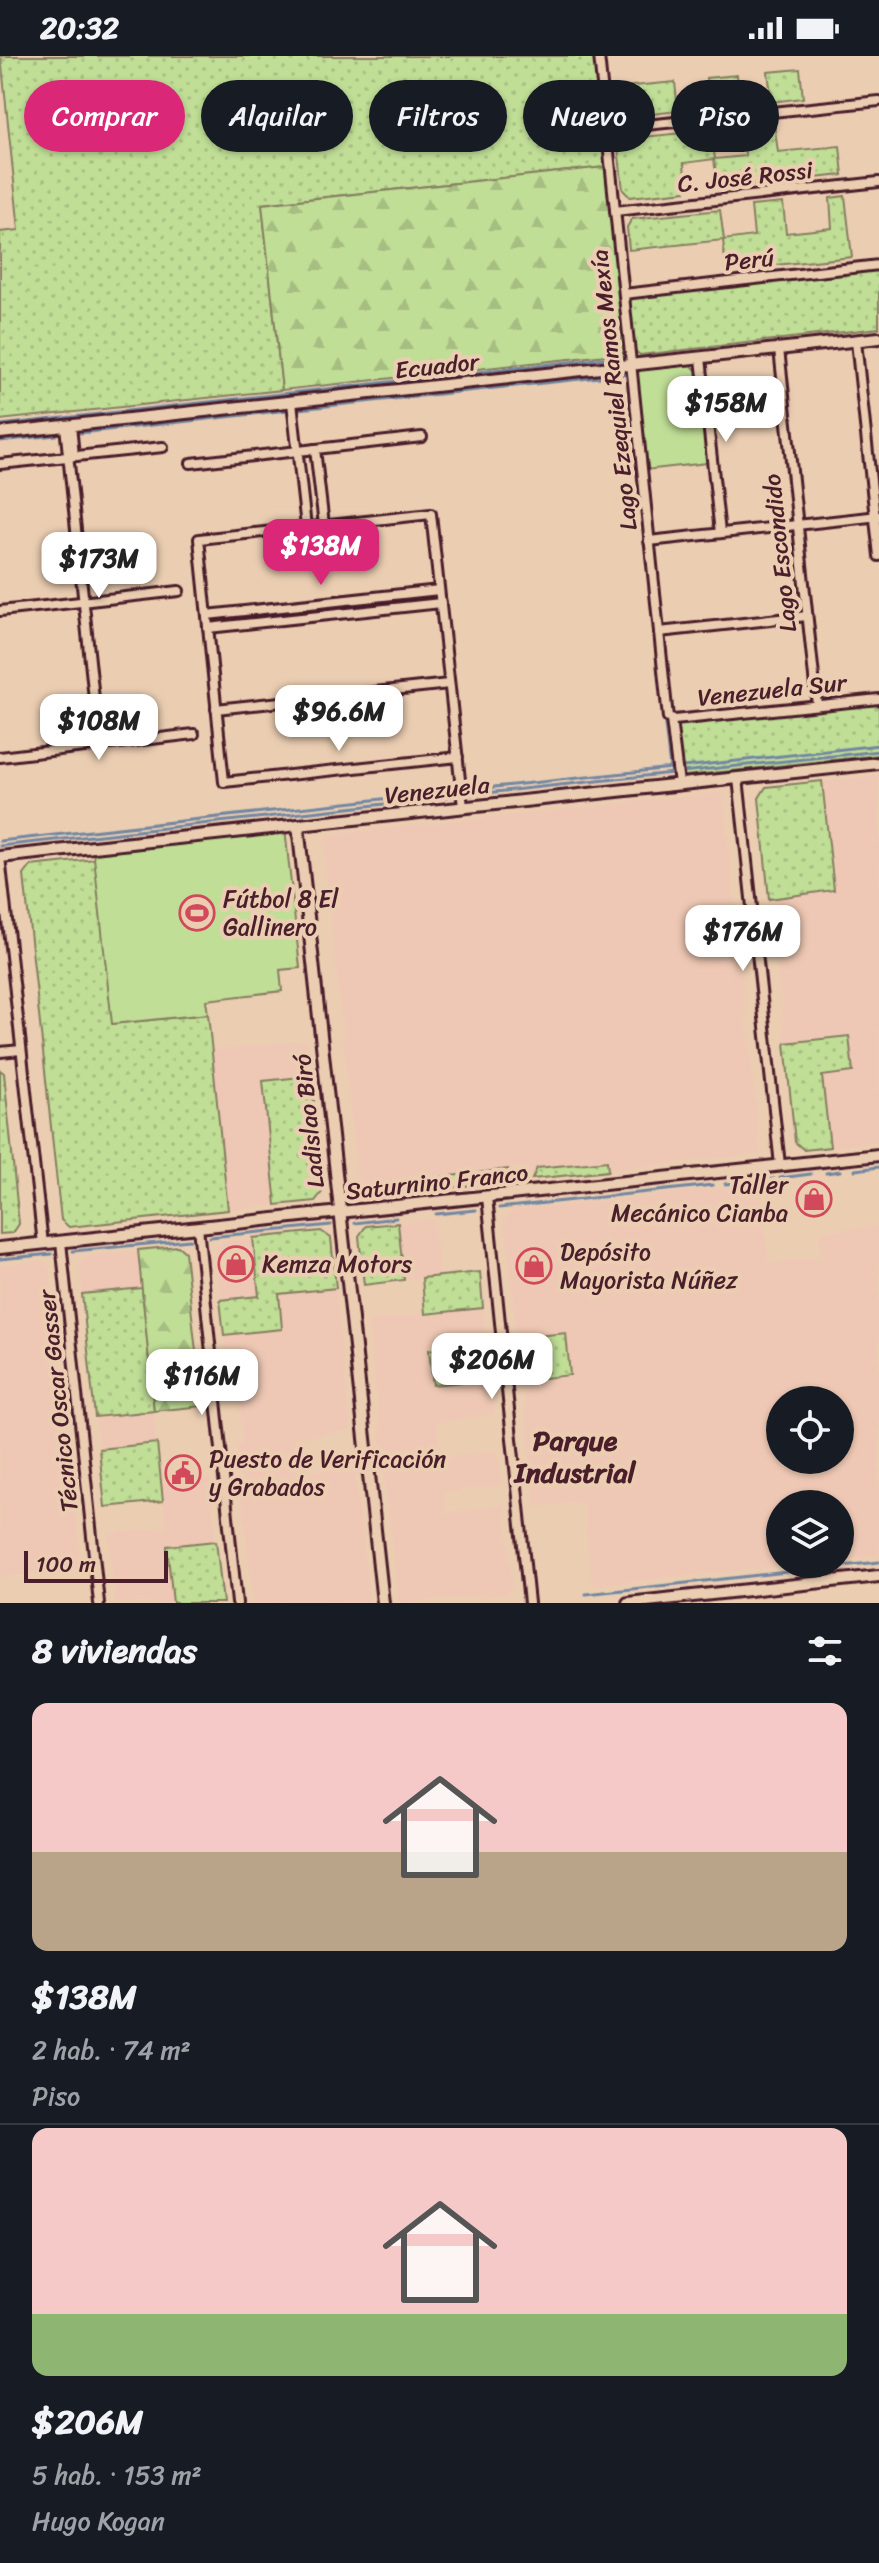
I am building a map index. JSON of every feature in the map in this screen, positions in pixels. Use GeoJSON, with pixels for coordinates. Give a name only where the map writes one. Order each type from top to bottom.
{"type":"FeatureCollection","features":[{"type":"Feature","properties":{"kind":"street","name":"Lago Ezequiel Ramos Mexía"},"geometry":{"type":"LineString","coordinates":[[599,56],[602,80]]}},
{"type":"Feature","properties":{"kind":"street"},"geometry":{"type":"LineString","coordinates":[[655,124],[879,101]]}},
{"type":"Feature","properties":{"kind":"street","name":"Lago Ezequiel Ramos Mexía"},"geometry":{"type":"LineString","coordinates":[[609,152],[659,632],[679,784]]}},
{"type":"Feature","properties":{"kind":"street","name":"C. José Rossi"},"geometry":{"type":"LineString","coordinates":[[615,211],[879,182]]}},
{"type":"Feature","properties":{"kind":"street","name":"Perú"},"geometry":{"type":"LineString","coordinates":[[624,294],[879,265]]}},
{"type":"Feature","properties":{"kind":"street","name":"Ecuador"},"geometry":{"type":"LineString","coordinates":[[0,433],[879,338]]}},
{"type":"Feature","properties":{"kind":"street"},"geometry":{"type":"LineString","coordinates":[[856,341],[879,556]]}},
{"type":"Feature","properties":{"kind":"street","name":"Lago Escondido"},"geometry":{"type":"LineString","coordinates":[[779,349],[817,705]]}},
{"type":"Feature","properties":{"kind":"street"},"geometry":{"type":"LineString","coordinates":[[701,358],[720,533]]}},
{"type":"Feature","properties":{"kind":"street"},"geometry":{"type":"LineString","coordinates":[[292,402],[306,527]]}},
{"type":"Feature","properties":{"kind":"street"},"geometry":{"type":"LineString","coordinates":[[68,426],[99,746]]}},
{"type":"Feature","properties":{"kind":"street"},"geometry":{"type":"LineString","coordinates":[[191,463],[422,437]]}},
{"type":"Feature","properties":{"kind":"street"},"geometry":{"type":"LineString","coordinates":[[0,464],[163,447]]}},
{"type":"Feature","properties":{"kind":"street"},"geometry":{"type":"LineString","coordinates":[[315,449],[324,525]]}},
{"type":"Feature","properties":{"kind":"street"},"geometry":{"type":"LineString","coordinates":[[458,757],[224,782],[199,539],[431,514],[449,684],[458,757],[463,807]]}},
{"type":"Feature","properties":{"kind":"street"},"geometry":{"type":"LineString","coordinates":[[649,541],[877,516]]}},
{"type":"Feature","properties":{"kind":"street"},"geometry":{"type":"LineString","coordinates":[[207,615],[439,590]]}},
{"type":"Feature","properties":{"kind":"street"},"geometry":{"type":"LineString","coordinates":[[0,611],[179,591]]}},
{"type":"Feature","properties":{"kind":"street"},"geometry":{"type":"LineString","coordinates":[[208,628],[441,603]]}},
{"type":"Feature","properties":{"kind":"street"},"geometry":{"type":"LineString","coordinates":[[659,632],[807,616]]}},
{"type":"Feature","properties":{"kind":"street"},"geometry":{"type":"LineString","coordinates":[[216,709],[449,684]]}},
{"type":"Feature","properties":{"kind":"street","name":"Venezuela Sur"},"geometry":{"type":"LineString","coordinates":[[670,719],[879,699]]}},
{"type":"Feature","properties":{"kind":"street"},"geometry":{"type":"LineString","coordinates":[[0,757],[194,734]]}},
{"type":"Feature","properties":{"kind":"street","name":"Venezuela"},"geometry":{"type":"LineString","coordinates":[[0,857],[879,763]]}},
{"type":"Feature","properties":{"kind":"street"},"geometry":{"type":"LineString","coordinates":[[738,778],[780,1165]]}},
{"type":"Feature","properties":{"kind":"street","name":"Ladislao Biró"},"geometry":{"type":"LineString","coordinates":[[298,825],[383,1603]]}},
{"type":"Feature","properties":{"kind":"street"},"geometry":{"type":"LineString","coordinates":[[0,857],[43,1244]]}},
{"type":"Feature","properties":{"kind":"street"},"geometry":{"type":"LineString","coordinates":[[0,1052],[21,1050]]}},
{"type":"Feature","properties":{"kind":"street","name":"Saturnino Franco"},"geometry":{"type":"LineString","coordinates":[[0,1248],[879,1155]]}},
{"type":"Feature","properties":{"kind":"street"},"geometry":{"type":"LineString","coordinates":[[487,1197],[529,1603]]}},
{"type":"Feature","properties":{"kind":"street"},"geometry":{"type":"LineString","coordinates":[[198,1227],[237,1603]]}},
{"type":"Feature","properties":{"kind":"street","name":"Técnico Oscar Gasser"},"geometry":{"type":"LineString","coordinates":[[61,1242],[99,1603]]}},
{"type":"Feature","properties":{"kind":"street"},"geometry":{"type":"LineString","coordinates":[[628,1603],[714,1598],[879,1576]]}},
{"type":"Feature","properties":{"kind":"shaded area"},"geometry":{"type":"Polygon","coordinates":[[[879,775],[879,1142],[830,1147],[822,1076],[849,1036],[785,1043],[769,899],[833,890],[822,781],[879,775]]]}},
{"type":"Feature","properties":{"kind":"shaded area"},"geometry":{"type":"Polygon","coordinates":[[[723,792],[761,1154],[608,1171],[607,1161],[537,1168],[528,1179],[526,1167],[358,1187],[323,843],[329,834],[723,792]]]}},
{"type":"Feature","properties":{"kind":"shaded area"},"geometry":{"type":"Polygon","coordinates":[[[307,1040],[311,1076],[263,1081],[276,1205],[228,1210],[212,1050],[307,1040]]]}},
{"type":"Feature","properties":{"kind":"shaded area"},"geometry":{"type":"Polygon","coordinates":[[[760,1184],[769,1263],[821,1258],[819,1232],[879,1225],[879,1556],[854,1559],[854,1490],[766,1490],[766,1568],[592,1586],[583,1503],[535,1507],[522,1381],[570,1375],[566,1333],[517,1338],[504,1219],[512,1210],[760,1184]]]}},
{"type":"Feature","properties":{"kind":"shaded area"},"geometry":{"type":"Polygon","coordinates":[[[434,1219],[440,1276],[404,1280],[398,1223],[434,1219]]]}},
{"type":"Feature","properties":{"kind":"shaded area","name":"Kemza Motors"},"geometry":{"type":"Polygon","coordinates":[[[253,1238],[259,1296],[220,1300],[215,1249],[221,1241],[253,1238]]]}},
{"type":"Feature","properties":{"kind":"shaded area"},"geometry":{"type":"Polygon","coordinates":[[[138,1250],[142,1288],[82,1294],[79,1263],[85,1256],[138,1250]]]}},
{"type":"Feature","properties":{"kind":"shaded area"},"geometry":{"type":"Polygon","coordinates":[[[42,1260],[50,1267],[82,1569],[0,1577],[0,1265],[42,1260]]]}},
{"type":"Feature","properties":{"kind":"shaded area"},"geometry":{"type":"Polygon","coordinates":[[[336,1288],[351,1431],[294,1438],[298,1473],[355,1467],[370,1602],[253,1603],[236,1443],[243,1442],[235,1371],[228,1372],[224,1336],[282,1329],[278,1294],[336,1288]]]}},
{"type":"Feature","properties":{"kind":"shaded area"},"geometry":{"type":"Polygon","coordinates":[[[483,1308],[487,1344],[429,1350],[433,1385],[491,1379],[495,1415],[437,1422],[441,1457],[498,1451],[502,1486],[445,1492],[446,1513],[504,1504],[513,1588],[507,1595],[401,1603],[397,1599],[368,1320],[483,1308]]]}},
{"type":"Feature","properties":{"kind":"shaded area"},"geometry":{"type":"Polygon","coordinates":[[[154,1411],[157,1443],[99,1449],[95,1417],[154,1411]]]}},
{"type":"Feature","properties":{"kind":"shaded area"},"geometry":{"type":"Polygon","coordinates":[[[210,1478],[216,1541],[168,1546],[173,1603],[115,1603],[108,1534],[165,1527],[161,1483],[210,1478]]]}},
{"type":"Feature","properties":{"kind":"green space"},"geometry":{"type":"Polygon","coordinates":[[[1,56],[594,56],[596,80],[523,80],[523,152],[604,152],[605,167],[262,204],[282,390],[0,420],[0,232],[19,230],[1,56]]]}},
{"type":"Feature","properties":{"kind":"green space"},"geometry":{"type":"Polygon","coordinates":[[[800,69],[803,98],[779,101],[779,80],[769,80],[768,72],[800,69]]]}},
{"type":"Feature","properties":{"kind":"green space"},"geometry":{"type":"Polygon","coordinates":[[[737,75],[738,80],[706,80],[737,75]]]}},
{"type":"Feature","properties":{"kind":"green space"},"geometry":{"type":"Polygon","coordinates":[[[671,82],[671,112],[655,114],[655,84],[671,82]]]}},
{"type":"Feature","properties":{"kind":"green space"},"geometry":{"type":"Polygon","coordinates":[[[671,134],[671,152],[714,152],[715,159],[745,156],[745,152],[840,146],[843,175],[718,188],[714,159],[684,163],[686,191],[630,197],[623,190],[619,152],[655,152],[655,136],[671,134]]]}},
{"type":"Feature","properties":{"kind":"green space"},"geometry":{"type":"Polygon","coordinates":[[[605,167],[625,353],[282,390],[262,204],[605,167]]]}},
{"type":"Feature","properties":{"kind":"green space"},"geometry":{"type":"Polygon","coordinates":[[[845,196],[852,257],[726,270],[723,240],[629,250],[627,227],[632,219],[720,210],[724,240],[754,236],[751,206],[783,203],[786,233],[832,228],[830,198],[845,196]]]}},
{"type":"Feature","properties":{"kind":"green space"},"geometry":{"type":"Polygon","coordinates":[[[879,270],[879,328],[640,355],[634,350],[629,302],[635,297],[879,270]]]}},
{"type":"Feature","properties":{"kind":"green space"},"geometry":{"type":"Polygon","coordinates":[[[691,365],[697,371],[707,463],[645,470],[635,375],[641,370],[691,365]]]}},
{"type":"Feature","properties":{"kind":"green space"},"geometry":{"type":"Polygon","coordinates":[[[879,704],[879,755],[675,777],[670,726],[879,704]]]}},
{"type":"Feature","properties":{"kind":"green space"},"geometry":{"type":"Polygon","coordinates":[[[822,781],[834,890],[769,899],[759,798],[766,787],[822,781]]]}},
{"type":"Feature","properties":{"kind":"green space","name":"Fútbol 8 El Gallinero"},"geometry":{"type":"Polygon","coordinates":[[[285,828],[300,968],[280,970],[282,991],[206,1000],[208,1014],[112,1024],[93,848],[285,828]]]}},
{"type":"Feature","properties":{"kind":"green space"},"geometry":{"type":"Polygon","coordinates":[[[95,859],[113,1024],[208,1014],[228,1210],[69,1227],[61,1220],[24,875],[31,866],[95,859]]]}},
{"type":"Feature","properties":{"kind":"green space"},"geometry":{"type":"Polygon","coordinates":[[[849,1036],[853,1072],[822,1076],[830,1147],[804,1150],[795,1142],[785,1043],[849,1036]]]}},
{"type":"Feature","properties":{"kind":"green space"},"geometry":{"type":"Polygon","coordinates":[[[0,1070],[4,1073],[19,1224],[13,1233],[0,1234],[0,1070]]]}},
{"type":"Feature","properties":{"kind":"green space"},"geometry":{"type":"Polygon","coordinates":[[[311,1076],[323,1191],[315,1201],[276,1205],[263,1081],[311,1076]]]}},
{"type":"Feature","properties":{"kind":"green space"},"geometry":{"type":"Polygon","coordinates":[[[607,1161],[608,1171],[532,1179],[537,1168],[607,1161]]]}},
{"type":"Feature","properties":{"kind":"green space"},"geometry":{"type":"Polygon","coordinates":[[[508,1169],[510,1181],[368,1196],[358,1187],[508,1169]]]}},
{"type":"Feature","properties":{"kind":"green space"},"geometry":{"type":"Polygon","coordinates":[[[398,1223],[404,1280],[364,1285],[359,1236],[366,1226],[398,1223]]]}},
{"type":"Feature","properties":{"kind":"green space"},"geometry":{"type":"Polygon","coordinates":[[[321,1231],[331,1238],[336,1288],[279,1294],[282,1329],[224,1335],[220,1300],[259,1296],[253,1238],[321,1231]]]}},
{"type":"Feature","properties":{"kind":"green space"},"geometry":{"type":"Polygon","coordinates":[[[178,1246],[185,1252],[202,1406],[154,1411],[138,1250],[178,1246]]]}},
{"type":"Feature","properties":{"kind":"green space"},"geometry":{"type":"Polygon","coordinates":[[[480,1272],[483,1308],[425,1314],[422,1278],[480,1272]]]}},
{"type":"Feature","properties":{"kind":"green space"},"geometry":{"type":"Polygon","coordinates":[[[142,1288],[154,1411],[95,1417],[82,1294],[142,1288]]]}},
{"type":"Feature","properties":{"kind":"green space"},"geometry":{"type":"Polygon","coordinates":[[[566,1333],[570,1375],[522,1381],[517,1338],[566,1333]]]}},
{"type":"Feature","properties":{"kind":"green space"},"geometry":{"type":"Polygon","coordinates":[[[487,1344],[491,1379],[433,1385],[429,1350],[487,1344]]]}},
{"type":"Feature","properties":{"kind":"green space"},"geometry":{"type":"Polygon","coordinates":[[[157,1443],[163,1501],[105,1507],[99,1449],[157,1443]]]}},
{"type":"Feature","properties":{"kind":"green space"},"geometry":{"type":"Polygon","coordinates":[[[216,1541],[223,1603],[173,1603],[167,1546],[216,1541]]]}},
{"type":"Feature","properties":{"kind":"waterway"},"geometry":{"type":"LineString","coordinates":[[0,425],[624,356],[627,360]]}},
{"type":"Feature","properties":{"kind":"waterway"},"geometry":{"type":"LineString","coordinates":[[299,409],[628,374]]}},
{"type":"Feature","properties":{"kind":"waterway"},"geometry":{"type":"LineString","coordinates":[[80,433],[289,410]]}},
{"type":"Feature","properties":{"kind":"waterway"},"geometry":{"type":"LineString","coordinates":[[0,441],[56,435]]}},
{"type":"Feature","properties":{"kind":"waterway"},"geometry":{"type":"LineString","coordinates":[[664,716],[670,768]]}},
{"type":"Feature","properties":{"kind":"waterway"},"geometry":{"type":"LineString","coordinates":[[683,767],[879,745]]}},
{"type":"Feature","properties":{"kind":"waterway"},"geometry":{"type":"LineString","coordinates":[[467,795],[879,751]]}},
{"type":"Feature","properties":{"kind":"waterway"},"geometry":{"type":"LineString","coordinates":[[476,789],[671,768]]}},
{"type":"Feature","properties":{"kind":"waterway"},"geometry":{"type":"LineString","coordinates":[[0,841],[455,791]]}},
{"type":"Feature","properties":{"kind":"waterway"},"geometry":{"type":"LineString","coordinates":[[0,846],[458,796]]}},
{"type":"Feature","properties":{"kind":"waterway"},"geometry":{"type":"LineString","coordinates":[[855,1170],[879,1167]]}},
{"type":"Feature","properties":{"kind":"waterway"},"geometry":{"type":"LineString","coordinates":[[826,1173],[840,1171]]}},
{"type":"Feature","properties":{"kind":"waterway"},"geometry":{"type":"LineString","coordinates":[[780,1178],[811,1174]]}},
{"type":"Feature","properties":{"kind":"waterway"},"geometry":{"type":"LineString","coordinates":[[725,1184],[774,1179]]}},
{"type":"Feature","properties":{"kind":"waterway"},"geometry":{"type":"LineString","coordinates":[[499,1208],[713,1185]]}},
{"type":"Feature","properties":{"kind":"waterway"},"geometry":{"type":"LineString","coordinates":[[436,1214],[476,1210]]}},
{"type":"Feature","properties":{"kind":"waterway"},"geometry":{"type":"LineString","coordinates":[[355,1223],[396,1218]]}},
{"type":"Feature","properties":{"kind":"waterway"},"geometry":{"type":"LineString","coordinates":[[210,1237],[331,1225]]}},
{"type":"Feature","properties":{"kind":"waterway"},"geometry":{"type":"LineString","coordinates":[[73,1251],[190,1240]]}},
{"type":"Feature","properties":{"kind":"waterway"},"geometry":{"type":"LineString","coordinates":[[0,1259],[52,1254]]}},
{"type":"Feature","properties":{"kind":"waterway"},"geometry":{"type":"LineString","coordinates":[[586,1594],[879,1562]]}},
{"type":"Feature","properties":{"kind":"place","name":"Fútbol 8 El Gallinero"},"geometry":{"type":"Point","coordinates":[197,913]}},
{"type":"Feature","properties":{"kind":"place","name":"Taller Mecánico Cianba"},"geometry":{"type":"Point","coordinates":[814,1199]}},
{"type":"Feature","properties":{"kind":"place","name":"Kemza Motors"},"geometry":{"type":"Point","coordinates":[236,1264]}},
{"type":"Feature","properties":{"kind":"place","name":"Depósito Mayorista Núñez"},"geometry":{"type":"Point","coordinates":[534,1266]}},
{"type":"Feature","properties":{"kind":"place","name":"Puesto de Verificación y Grabados"},"geometry":{"type":"Point","coordinates":[183,1473]}},
{"type":"Feature","properties":{"kind":"district","name":"Parque Industrial"},"geometry":{"type":"Point","coordinates":[575,1456]}}]}
